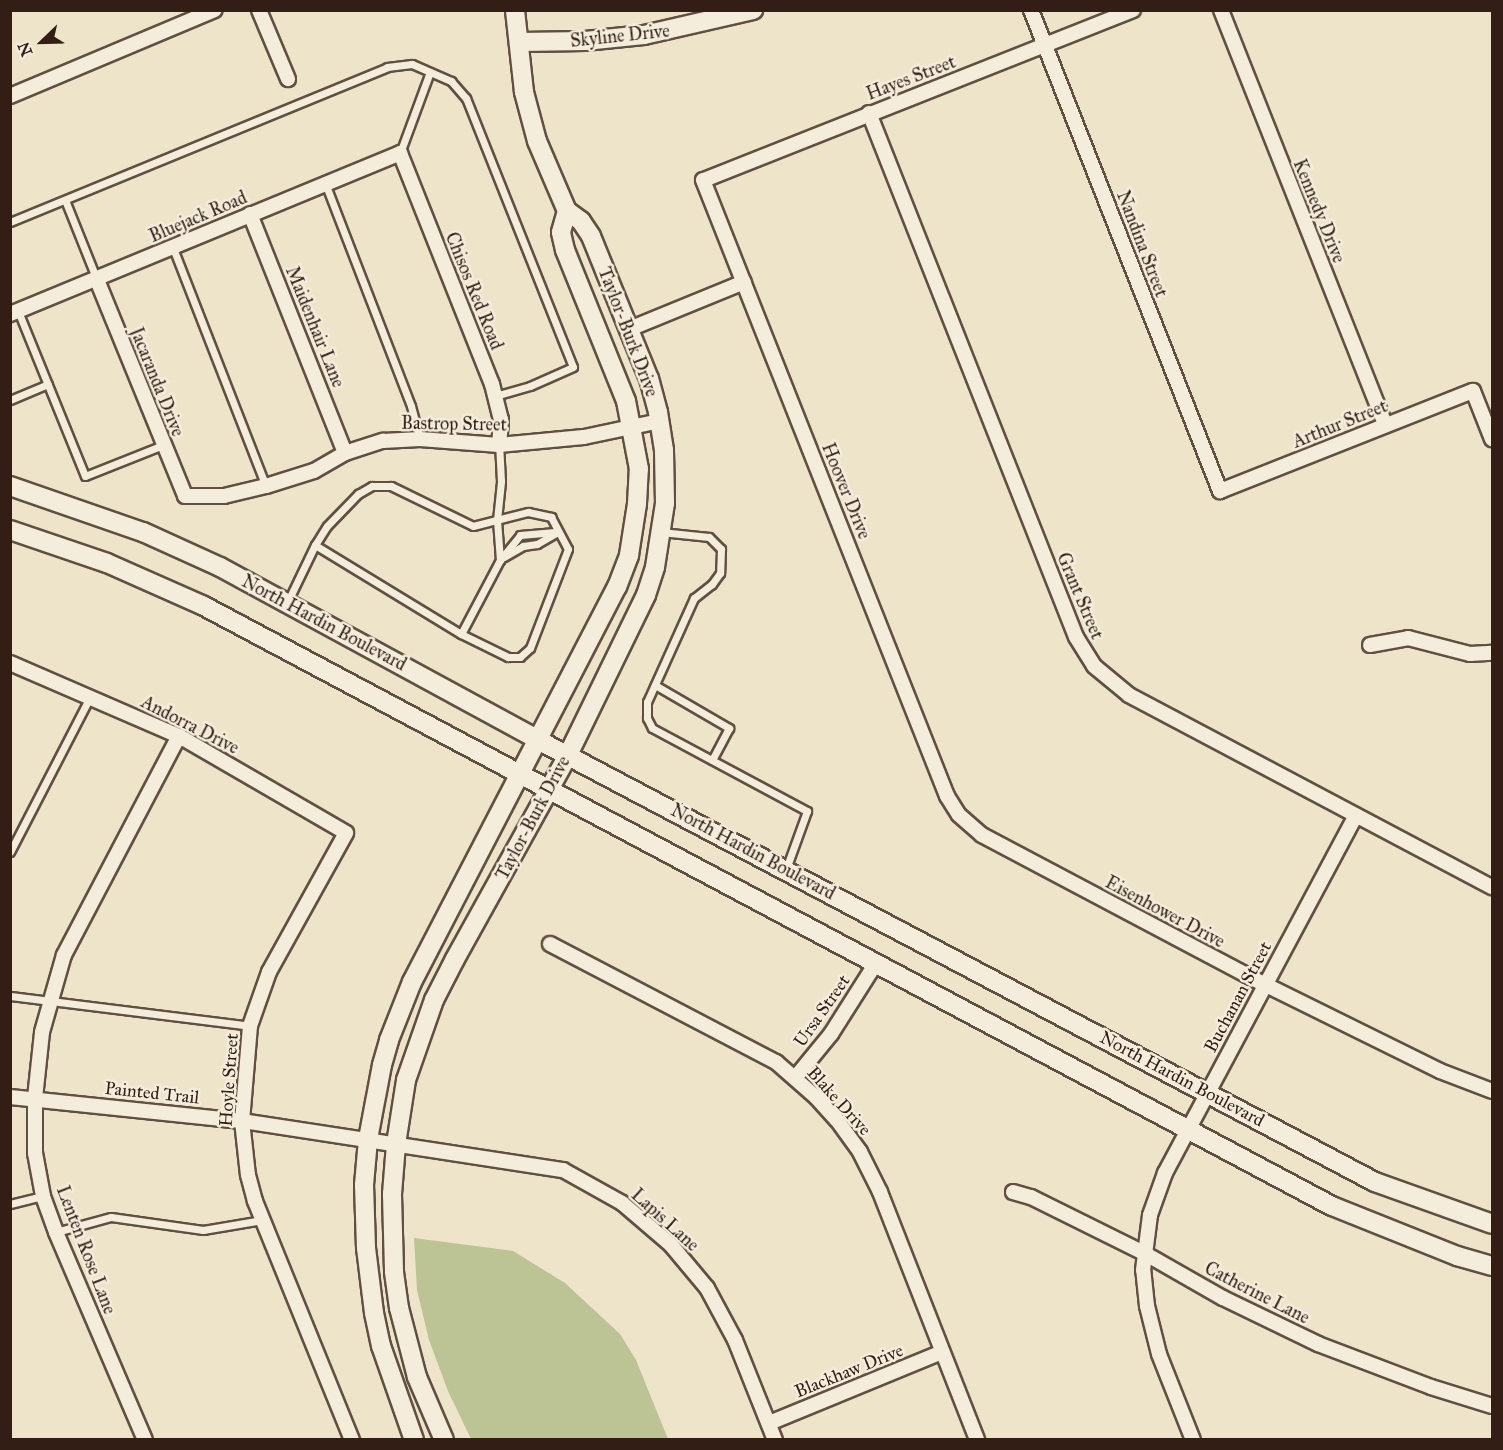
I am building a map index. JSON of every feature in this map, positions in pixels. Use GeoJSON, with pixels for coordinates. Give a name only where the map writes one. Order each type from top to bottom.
{"type":"FeatureCollection","features":[{"type":"Feature","properties":{"kind":"main road","name":"Taylor-Burk Drive"},"geometry":{"type":"LineString","coordinates":[[444,1440],[417,1377],[399,1308],[392,1235],[396,1144],[406,1080],[434,1000],[568,755],[646,595],[661,532],[665,503],[664,450],[660,421],[649,379],[591,236],[581,221],[567,211],[530,117],[524,92],[515,10]]}},
{"type":"Feature","properties":{"kind":"main road","name":"Skyline Drive"},"geometry":{"type":"LineString","coordinates":[[520,42],[585,41],[644,35],[731,18],[753,10]]}},
{"type":"Feature","properties":{"kind":"main road","name":"Taylor-Burk Drive"},"geometry":{"type":"LineString","coordinates":[[414,1440],[387,1365],[372,1302],[364,1214],[368,1139],[382,1065],[400,1010],[617,587],[629,555],[639,469],[632,426],[626,401],[565,250],[561,232],[567,211]]}},
{"type":"Feature","properties":{"kind":"main road","name":"North Hardin Boulevard"},"geometry":{"type":"LineString","coordinates":[[10,486],[143,532],[220,567],[538,740],[1375,1182],[1492,1224]]}},
{"type":"Feature","properties":{"kind":"main road"},"geometry":{"type":"LineString","coordinates":[[10,530],[107,563],[202,605],[1187,1131],[1332,1206],[1457,1256],[1492,1266]]}},
{"type":"Feature","properties":{"kind":"street"},"geometry":{"type":"LineString","coordinates":[[10,96],[216,10]]}},
{"type":"Feature","properties":{"kind":"street"},"geometry":{"type":"LineString","coordinates":[[259,10],[288,80]]}},
{"type":"Feature","properties":{"kind":"street","name":"Nandina Street"},"geometry":{"type":"LineString","coordinates":[[1031,10],[1220,491]]}},
{"type":"Feature","properties":{"kind":"street","name":"Hayes Street"},"geometry":{"type":"LineString","coordinates":[[703,180],[1133,10]]}},
{"type":"Feature","properties":{"kind":"street","name":"Kennedy Drive"},"geometry":{"type":"LineString","coordinates":[[1221,10],[1385,425]]}},
{"type":"Feature","properties":{"kind":"street","name":"Grant Street"},"geometry":{"type":"LineString","coordinates":[[869,113],[1076,637],[1086,656],[1101,674],[1129,695],[1492,887]]}},
{"type":"Feature","properties":{"kind":"street","name":"Bluejack Road"},"geometry":{"type":"LineString","coordinates":[[14,313],[400,153]]}},
{"type":"Feature","properties":{"kind":"street","name":"Chisos Red Road"},"geometry":{"type":"LineString","coordinates":[[400,153],[495,396],[501,419],[499,445]]}},
{"type":"Feature","properties":{"kind":"street","name":"Hoover Drive"},"geometry":{"type":"LineString","coordinates":[[703,180],[947,796],[958,814]]}},
{"type":"Feature","properties":{"kind":"street","name":"Maidenhair Lane"},"geometry":{"type":"LineString","coordinates":[[250,214],[345,453]]}},
{"type":"Feature","properties":{"kind":"street","name":"Jacaranda Drive"},"geometry":{"type":"LineString","coordinates":[[97,280],[185,496]]}},
{"type":"Feature","properties":{"kind":"street"},"geometry":{"type":"LineString","coordinates":[[629,329],[744,282]]}},
{"type":"Feature","properties":{"kind":"street","name":"Arthur Street"},"geometry":{"type":"LineString","coordinates":[[1220,491],[1473,391],[1492,439]]}},
{"type":"Feature","properties":{"kind":"street","name":"Bastrop Street"},"geometry":{"type":"LineString","coordinates":[[185,496],[224,496],[266,486],[314,471],[345,453],[383,441],[420,439],[499,445],[584,437],[660,421]]}},
{"type":"Feature","properties":{"kind":"street"},"geometry":{"type":"LineString","coordinates":[[1370,645],[1408,638],[1470,654],[1492,653]]}},
{"type":"Feature","properties":{"kind":"street","name":"Andorra Drive"},"geometry":{"type":"LineString","coordinates":[[10,663],[179,736],[346,833]]}},
{"type":"Feature","properties":{"kind":"street","name":"Lenten Rose Lane"},"geometry":{"type":"LineString","coordinates":[[145,1440],[56,1232],[43,1196],[35,1153],[35,1098],[42,1032],[64,955],[179,736]]}},
{"type":"Feature","properties":{"kind":"street","name":"Eisenhower Drive"},"geometry":{"type":"LineString","coordinates":[[958,814],[982,836],[1264,984],[1440,1071],[1492,1091]]}},
{"type":"Feature","properties":{"kind":"street","name":"Buchanan Street"},"geometry":{"type":"LineString","coordinates":[[1193,1440],[1154,1339],[1145,1288],[1144,1253],[1160,1185],[1264,984],[1356,816]]}},
{"type":"Feature","properties":{"kind":"street","name":"Hoyle Street"},"geometry":{"type":"LineString","coordinates":[[346,833],[269,972],[250,1026],[242,1121],[248,1175],[262,1220],[352,1440]]}},
{"type":"Feature","properties":{"kind":"street","name":"Blake Drive"},"geometry":{"type":"LineString","coordinates":[[550,944],[776,1062],[837,1120],[860,1152],[880,1192],[977,1440]]}},
{"type":"Feature","properties":{"kind":"street","name":"Ursa Street"},"geometry":{"type":"LineString","coordinates":[[795,1078],[831,1034],[876,963]]}},
{"type":"Feature","properties":{"kind":"street","name":"Painted Trail"},"geometry":{"type":"LineString","coordinates":[[10,1097],[242,1121],[396,1144]]}},
{"type":"Feature","properties":{"kind":"street","name":"Lapis Lane"},"geometry":{"type":"LineString","coordinates":[[396,1144],[563,1170],[622,1203],[671,1245],[707,1288],[735,1340],[776,1440]]}},
{"type":"Feature","properties":{"kind":"street","name":"Catherine Lane"},"geometry":{"type":"LineString","coordinates":[[1013,1192],[1032,1197],[1144,1253],[1223,1298],[1318,1344],[1431,1387],[1492,1406]]}},
{"type":"Feature","properties":{"kind":"street","name":"Blackhaw Drive"},"geometry":{"type":"LineString","coordinates":[[769,1423],[942,1352]]}},
{"type":"Feature","properties":{"kind":"lane"},"geometry":{"type":"LineString","coordinates":[[10,222],[387,67],[412,64],[451,81],[466,98],[573,367],[521,389],[495,396]]}},
{"type":"Feature","properties":{"kind":"lane"},"geometry":{"type":"LineString","coordinates":[[400,153],[430,72]]}},
{"type":"Feature","properties":{"kind":"lane"},"geometry":{"type":"LineString","coordinates":[[325,183],[411,406],[420,439]]}},
{"type":"Feature","properties":{"kind":"lane"},"geometry":{"type":"LineString","coordinates":[[65,200],[97,280]]}},
{"type":"Feature","properties":{"kind":"lane"},"geometry":{"type":"LineString","coordinates":[[172,248],[266,486]]}},
{"type":"Feature","properties":{"kind":"lane"},"geometry":{"type":"LineString","coordinates":[[14,313],[48,384],[85,476],[163,445]]}},
{"type":"Feature","properties":{"kind":"lane"},"geometry":{"type":"LineString","coordinates":[[10,400],[48,384]]}},
{"type":"Feature","properties":{"kind":"lane"},"geometry":{"type":"LineString","coordinates":[[499,445],[501,481],[497,520],[500,560]]}},
{"type":"Feature","properties":{"kind":"lane"},"geometry":{"type":"LineString","coordinates":[[287,603],[315,545],[327,526],[358,494],[372,486],[391,486],[473,526],[528,512],[550,517],[568,549],[530,648],[520,657],[508,657],[461,634],[315,545]]}},
{"type":"Feature","properties":{"kind":"lane"},"geometry":{"type":"LineString","coordinates":[[461,634],[500,560],[520,535],[558,532]]}},
{"type":"Feature","properties":{"kind":"lane"},"geometry":{"type":"LineString","coordinates":[[500,560],[523,546],[537,544],[558,532]]}},
{"type":"Feature","properties":{"kind":"lane"},"geometry":{"type":"LineString","coordinates":[[661,532],[709,537],[721,549],[720,573],[712,584],[694,598],[647,702],[647,718],[652,728],[807,811],[786,869]]}},
{"type":"Feature","properties":{"kind":"lane"},"geometry":{"type":"LineString","coordinates":[[655,685],[729,728],[712,760]]}},
{"type":"Feature","properties":{"kind":"lane"},"geometry":{"type":"LineString","coordinates":[[10,852],[90,697]]}},
{"type":"Feature","properties":{"kind":"lane"},"geometry":{"type":"LineString","coordinates":[[10,996],[250,1026]]}},
{"type":"Feature","properties":{"kind":"lane"},"geometry":{"type":"LineString","coordinates":[[10,1204],[43,1196]]}},
{"type":"Feature","properties":{"kind":"lane"},"geometry":{"type":"LineString","coordinates":[[56,1232],[111,1217],[203,1230],[262,1220]]}},
{"type":"Feature","properties":{"kind":"green space"},"geometry":{"type":"Polygon","coordinates":[[[414,1238],[513,1251],[565,1283],[620,1334],[636,1360],[668,1439],[471,1439],[448,1391],[429,1340],[417,1290],[414,1238]]]}}]}
